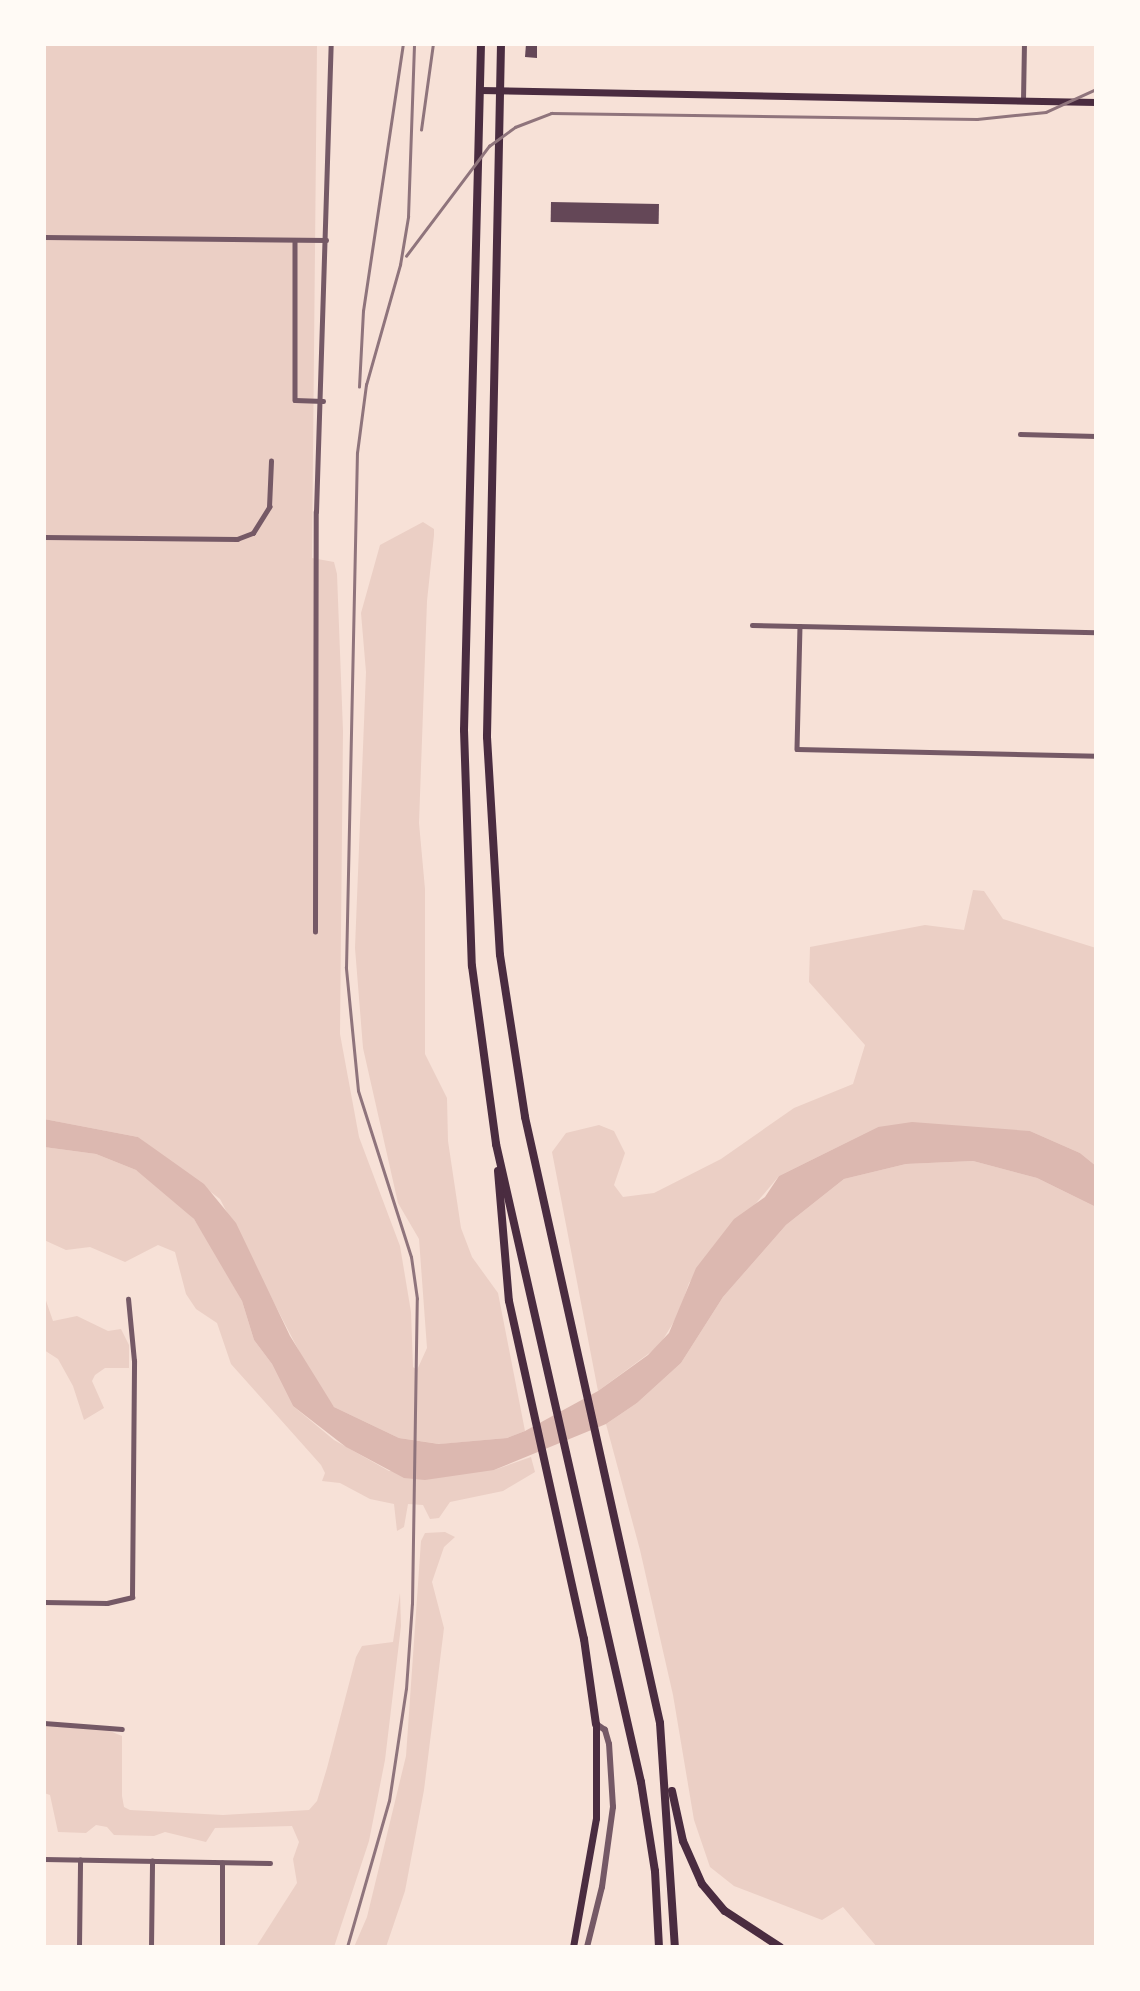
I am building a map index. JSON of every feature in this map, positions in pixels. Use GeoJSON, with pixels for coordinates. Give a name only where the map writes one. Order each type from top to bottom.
{"type":"FeatureCollection","features":[{"type":"Feature","properties":{"kind":"highway"},"geometry":{"type":"LineString","coordinates":[[481,44],[466,831],[472,966],[496,1144],[509,1301],[584,1639],[596,1724]]}},
{"type":"Feature","properties":{"kind":"highway"},"geometry":{"type":"LineString","coordinates":[[501,44],[487,689],[490,828],[516,1068],[651,1675],[665,1765],[683,1841],[698,1877],[725,1912],[780,1947]]}},
{"type":"Feature","properties":{"kind":"highway"},"geometry":{"type":"LineString","coordinates":[[496,1144],[649,1827],[660,1947]]}},
{"type":"Feature","properties":{"kind":"highway"},"geometry":{"type":"LineString","coordinates":[[665,1765],[676,1947]]}},
{"type":"Feature","properties":{"kind":"main road"},"geometry":{"type":"LineString","coordinates":[[480,90],[1096,102]]}},
{"type":"Feature","properties":{"kind":"main road"},"geometry":{"type":"LineString","coordinates":[[573,1947],[596,1818],[596,1724]]}},
{"type":"Feature","properties":{"kind":"street"},"geometry":{"type":"LineString","coordinates":[[315,932],[316,512],[323,401],[331,44]]}},
{"type":"Feature","properties":{"kind":"street"},"geometry":{"type":"LineString","coordinates":[[1023,100],[1024,44]]}},
{"type":"Feature","properties":{"kind":"street"},"geometry":{"type":"LineString","coordinates":[[44,237],[326,240]]}},
{"type":"Feature","properties":{"kind":"street"},"geometry":{"type":"LineString","coordinates":[[295,240],[295,400],[323,401]]}},
{"type":"Feature","properties":{"kind":"street"},"geometry":{"type":"LineString","coordinates":[[1020,434],[1096,436]]}},
{"type":"Feature","properties":{"kind":"street"},"geometry":{"type":"LineString","coordinates":[[44,537],[237,538],[253,533],[269,507],[271,461]]}},
{"type":"Feature","properties":{"kind":"street"},"geometry":{"type":"LineString","coordinates":[[752,625],[1096,632]]}},
{"type":"Feature","properties":{"kind":"street"},"geometry":{"type":"LineString","coordinates":[[800,626],[797,749],[1096,756]]}},
{"type":"Feature","properties":{"kind":"street"},"geometry":{"type":"LineString","coordinates":[[44,1602],[107,1603],[132,1597],[134,1361],[128,1299]]}},
{"type":"Feature","properties":{"kind":"street"},"geometry":{"type":"LineString","coordinates":[[44,1723],[122,1729]]}},
{"type":"Feature","properties":{"kind":"street"},"geometry":{"type":"LineString","coordinates":[[587,1947],[604,1874],[613,1807],[609,1744],[605,1730],[596,1724]]}},
{"type":"Feature","properties":{"kind":"street"},"geometry":{"type":"LineString","coordinates":[[44,1859],[270,1863]]}},
{"type":"Feature","properties":{"kind":"street"},"geometry":{"type":"LineString","coordinates":[[79,1947],[80,1860]]}},
{"type":"Feature","properties":{"kind":"street"},"geometry":{"type":"LineString","coordinates":[[151,1947],[152,1861]]}},
{"type":"Feature","properties":{"kind":"street"},"geometry":{"type":"LineString","coordinates":[[222,1863],[222,1947]]}},
{"type":"Feature","properties":{"kind":"shaded area"},"geometry":{"type":"Polygon","coordinates":[[[44,44],[317,44],[312,558],[334,562],[337,574],[343,731],[340,1034],[359,1137],[400,1246],[411,1312],[413,1367],[417,1370],[427,1348],[419,1239],[398,1203],[363,1048],[355,948],[366,672],[361,613],[380,545],[423,522],[434,529],[427,601],[419,823],[425,889],[425,1054],[447,1098],[448,1141],[461,1228],[472,1257],[498,1293],[525,1431],[507,1438],[440,1444],[399,1438],[334,1407],[313,1378],[220,1199],[138,1137],[44,1119],[44,44]]]}},
{"type":"Feature","properties":{"kind":"shaded area"},"geometry":{"type":"Polygon","coordinates":[[[973,890],[984,891],[1003,919],[1096,948],[1096,1166],[1080,1153],[1030,1131],[878,1127],[779,1176],[689,1283],[678,1315],[659,1346],[598,1391],[552,1152],[566,1133],[599,1125],[614,1131],[625,1153],[614,1185],[623,1197],[654,1193],[721,1159],[794,1108],[853,1084],[865,1045],[809,982],[810,947],[925,925],[964,930],[973,890]]]}},
{"type":"Feature","properties":{"kind":"shaded area"},"geometry":{"type":"Polygon","coordinates":[[[44,1119],[138,1137],[204,1184],[236,1223],[290,1336],[334,1407],[399,1438],[439,1444],[507,1438],[525,1431],[598,1391],[648,1355],[669,1333],[696,1268],[734,1219],[765,1197],[779,1176],[878,1127],[912,1122],[1030,1131],[1080,1153],[1096,1166],[1096,1207],[1037,1178],[973,1161],[906,1164],[844,1179],[786,1225],[723,1297],[681,1363],[637,1403],[606,1424],[494,1470],[425,1480],[404,1478],[346,1447],[293,1406],[272,1364],[254,1340],[242,1301],[194,1219],[136,1170],[96,1154],[44,1147],[44,1119]]]}},
{"type":"Feature","properties":{"kind":"shaded area"},"geometry":{"type":"Polygon","coordinates":[[[44,1147],[96,1154],[136,1170],[165,1190],[194,1219],[242,1301],[254,1340],[272,1364],[293,1406],[334,1440],[389,1471],[494,1470],[531,1457],[535,1472],[503,1491],[450,1502],[439,1518],[430,1519],[423,1505],[408,1504],[404,1527],[397,1531],[394,1504],[370,1499],[340,1483],[322,1481],[325,1473],[321,1465],[231,1364],[217,1323],[196,1309],[186,1294],[175,1252],[158,1245],[125,1262],[90,1247],[66,1250],[44,1240],[44,1147]]]}},
{"type":"Feature","properties":{"kind":"shaded area"},"geometry":{"type":"Polygon","coordinates":[[[973,1161],[1037,1178],[1096,1207],[1096,1947],[877,1947],[843,1907],[822,1920],[734,1886],[710,1867],[694,1820],[673,1695],[640,1550],[606,1424],[637,1403],[681,1363],[723,1297],[786,1225],[844,1179],[906,1164],[973,1161]]]}},
{"type":"Feature","properties":{"kind":"shaded area"},"geometry":{"type":"Polygon","coordinates":[[[44,1295],[53,1321],[77,1316],[108,1331],[121,1329],[129,1345],[129,1368],[105,1368],[95,1375],[92,1381],[104,1408],[84,1420],[73,1386],[58,1359],[44,1350],[44,1295]]]}},
{"type":"Feature","properties":{"kind":"shaded area"},"geometry":{"type":"Polygon","coordinates":[[[445,1532],[455,1537],[444,1547],[432,1582],[444,1628],[424,1790],[405,1891],[386,1947],[354,1947],[367,1917],[406,1756],[421,1541],[425,1533],[445,1532]]]}},
{"type":"Feature","properties":{"kind":"shaded area"},"geometry":{"type":"Polygon","coordinates":[[[400,1593],[401,1626],[385,1760],[369,1841],[334,1947],[256,1947],[297,1883],[293,1859],[299,1842],[292,1826],[215,1828],[206,1842],[165,1832],[154,1836],[114,1835],[107,1827],[96,1825],[86,1833],[58,1832],[50,1795],[44,1793],[44,1726],[100,1727],[122,1736],[122,1796],[124,1807],[130,1810],[223,1815],[309,1810],[317,1801],[356,1657],[362,1646],[393,1642],[400,1593]]]}},
{"type":"Feature","properties":{"kind":"building"},"geometry":{"type":"Polygon","coordinates":[[[526,44],[537,44],[537,58],[525,57],[526,44]]]}},
{"type":"Feature","properties":{"kind":"building"},"geometry":{"type":"Polygon","coordinates":[[[551,202],[659,204],[659,224],[551,222],[551,202]]]}},
{"type":"Feature","properties":{"kind":"railway"},"geometry":{"type":"LineString","coordinates":[[359,387],[363,311],[403,44]]}},
{"type":"Feature","properties":{"kind":"railway"},"geometry":{"type":"LineString","coordinates":[[347,1947],[389,1801],[406,1689],[412,1604],[417,1299],[411,1257],[358,1091],[346,968],[357,453],[366,385],[400,265],[408,217],[414,44]]}},
{"type":"Feature","properties":{"kind":"railway"},"geometry":{"type":"LineString","coordinates":[[421,130],[433,44]]}},
{"type":"Feature","properties":{"kind":"railway"},"geometry":{"type":"LineString","coordinates":[[406,256],[489,146],[515,127],[551,113],[977,119],[1046,112],[1096,89]]}}]}
